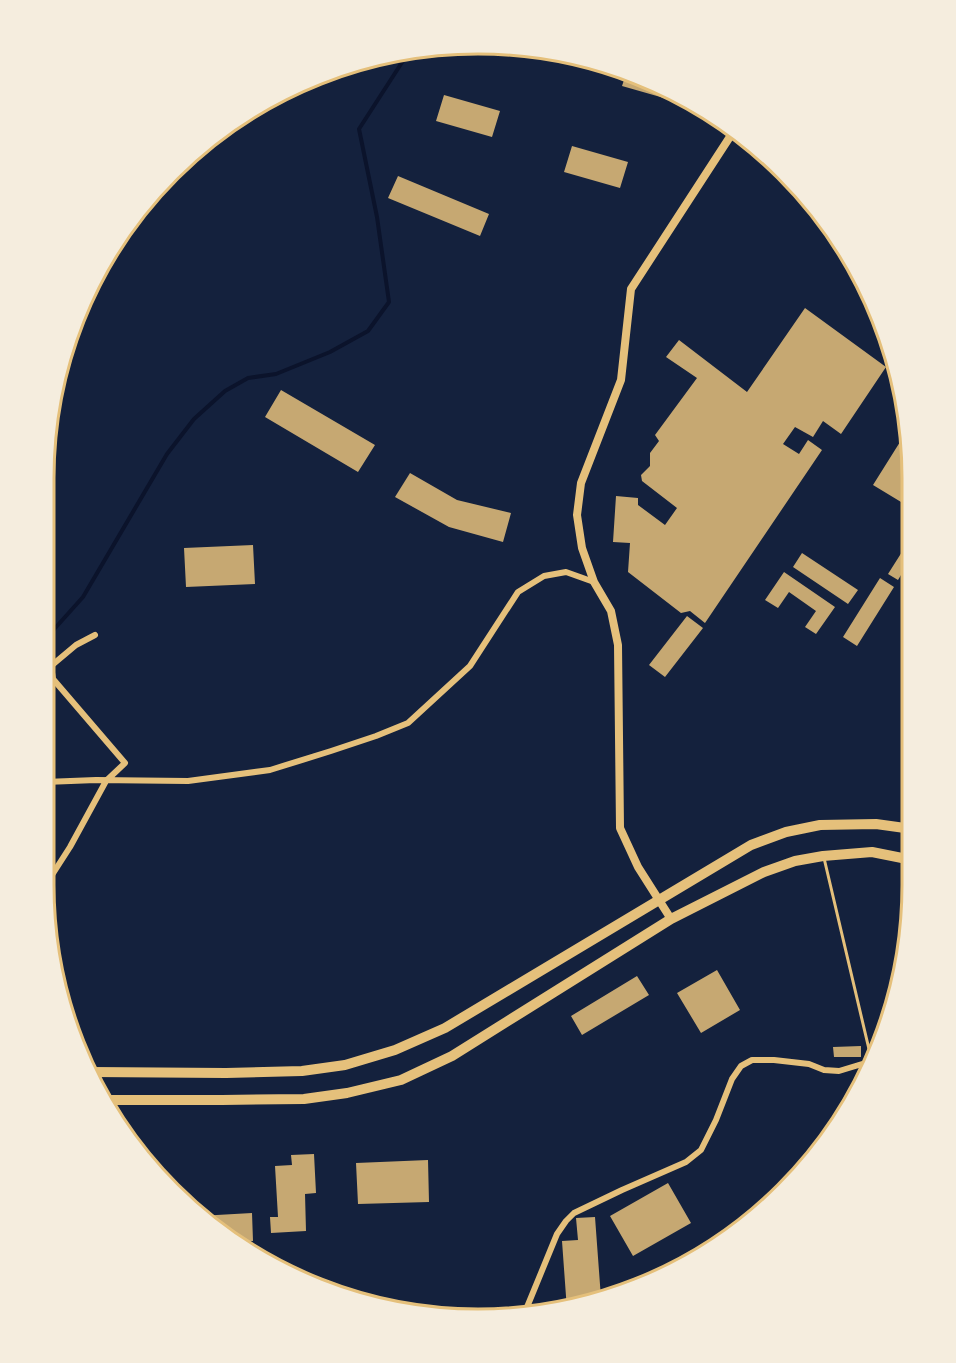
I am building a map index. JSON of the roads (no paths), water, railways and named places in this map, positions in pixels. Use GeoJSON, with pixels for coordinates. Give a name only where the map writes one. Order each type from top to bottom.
{"type":"FeatureCollection","features":[{"type":"Feature","properties":{"kind":"highway"},"geometry":{"type":"LineString","coordinates":[[98,1072],[226,1074],[302,1071],[345,1065],[395,1050],[446,1028],[751,845],[786,832],[820,825],[876,824],[902,828]]}},
{"type":"Feature","properties":{"kind":"highway"},"geometry":{"type":"LineString","coordinates":[[113,1100],[304,1099],[347,1093],[401,1080],[452,1056],[670,919],[764,872],[795,861],[823,856],[872,852],[902,858]]}},
{"type":"Feature","properties":{"kind":"street"},"geometry":{"type":"LineString","coordinates":[[670,919],[638,867],[620,828],[618,645],[611,611],[594,582],[582,548],[577,515],[580,483],[621,380],[631,289],[730,137]]}},
{"type":"Feature","properties":{"kind":"street"},"geometry":{"type":"LineString","coordinates":[[54,782],[188,781],[270,770],[408,723],[470,666],[518,592],[544,576],[566,572],[594,582]]}},
{"type":"Feature","properties":{"kind":"street"},"geometry":{"type":"LineString","coordinates":[[54,663],[76,645],[95,635]]}},
{"type":"Feature","properties":{"kind":"street"},"geometry":{"type":"LineString","coordinates":[[54,680],[125,763],[106,781],[54,872]]}},
{"type":"Feature","properties":{"kind":"street"},"geometry":{"type":"LineString","coordinates":[[528,1306],[557,1234],[566,1221],[574,1213],[686,1162],[701,1150],[732,1079],[741,1066],[752,1060],[774,1060],[808,1064],[824,1070],[838,1071],[862,1065]]}},
{"type":"Feature","properties":{"kind":"lane"},"geometry":{"type":"LineString","coordinates":[[823,856],[869,1049]]}},
{"type":"Feature","properties":{"kind":"waterway"},"geometry":{"type":"LineString","coordinates":[[54,629],[83,597],[167,454],[194,419],[225,391],[248,378],[276,374],[330,352],[368,331],[389,302],[377,217],[359,129],[403,61]]}}]}
